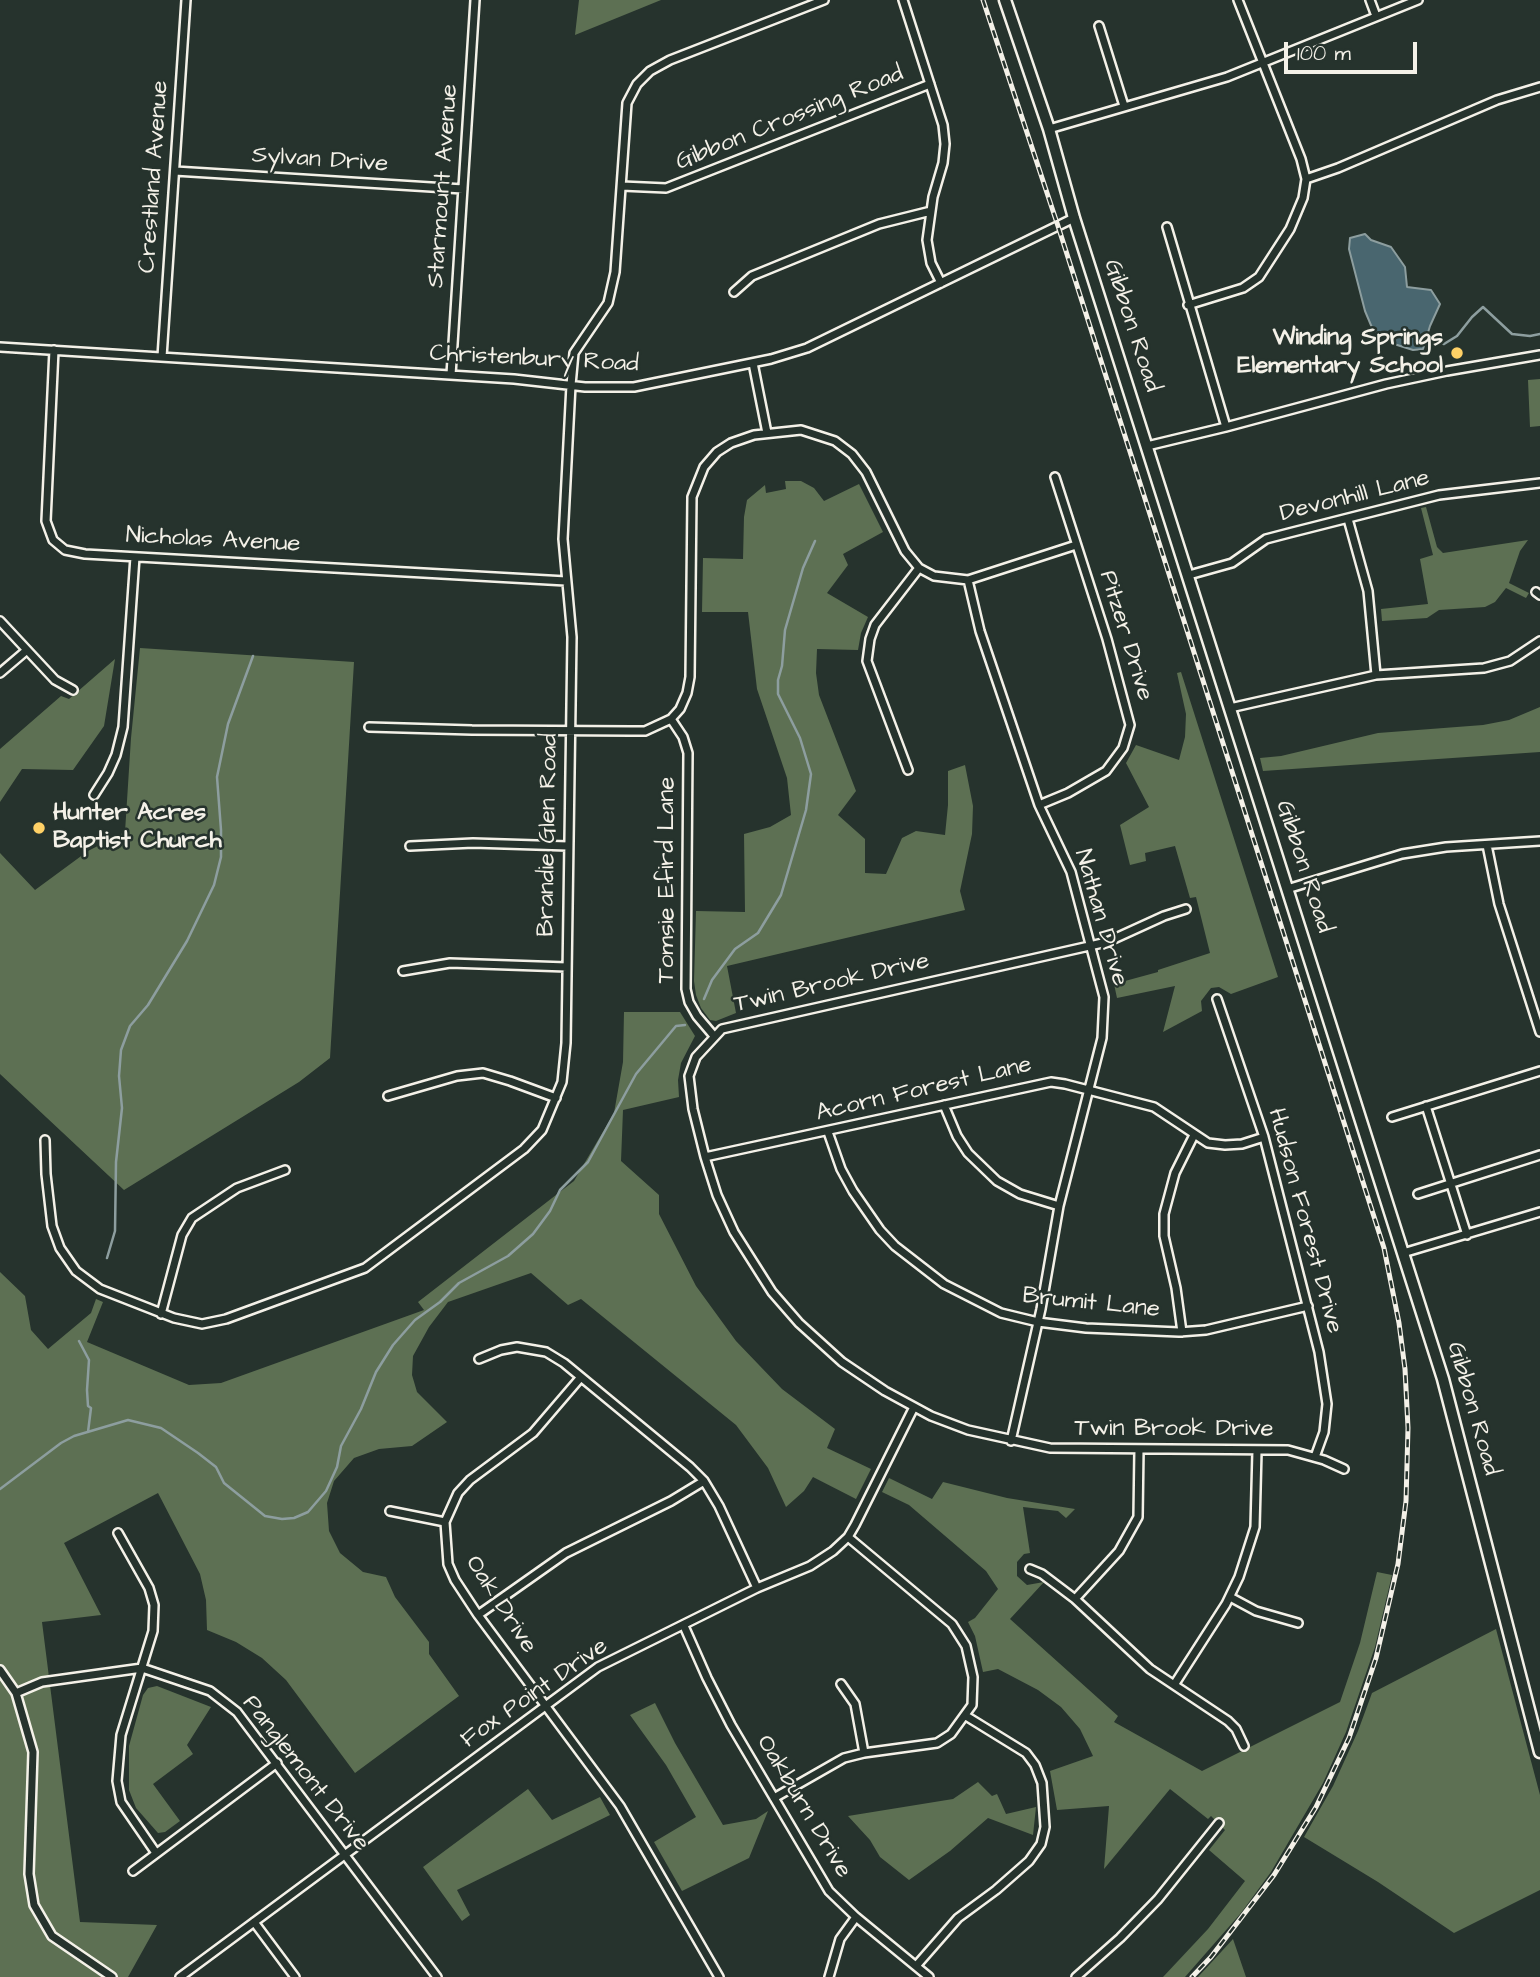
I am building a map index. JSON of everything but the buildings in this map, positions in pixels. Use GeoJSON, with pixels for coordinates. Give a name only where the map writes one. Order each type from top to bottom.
{"type":"FeatureCollection","features":[{"type":"Feature","properties":{"kind":"main road","name":"Gibbon Road"},"geometry":{"type":"LineString","coordinates":[[1004,0],[1049,129],[1074,218],[1404,1253],[1451,1408],[1540,1752]]}},
{"type":"Feature","properties":{"kind":"street","name":"Crestland Avenue"},"geometry":{"type":"LineString","coordinates":[[162,357],[186,0]]}},
{"type":"Feature","properties":{"kind":"street","name":"Starmount Avenue"},"geometry":{"type":"LineString","coordinates":[[451,375],[475,0]]}},
{"type":"Feature","properties":{"kind":"street","name":"Brandie Glen Road"},"geometry":{"type":"LineString","coordinates":[[45,1140],[52,1226],[60,1248],[76,1271],[100,1289],[160,1314],[190,1322],[214,1323],[365,1268],[524,1149],[542,1130],[565,1071],[572,637],[563,539],[571,385],[574,353],[608,303],[615,272],[627,103],[637,84],[650,71],[670,60],[824,0]]}},
{"type":"Feature","properties":{"kind":"street"},"geometry":{"type":"LineString","coordinates":[[903,0],[943,125],[943,163],[931,211],[927,250],[941,283]]}},
{"type":"Feature","properties":{"kind":"street"},"geometry":{"type":"LineString","coordinates":[[1188,305],[1243,288],[1259,277],[1298,214],[1306,178],[1288,124],[1238,0]]}},
{"type":"Feature","properties":{"kind":"street"},"geometry":{"type":"LineString","coordinates":[[1370,0],[1376,16]]}},
{"type":"Feature","properties":{"kind":"street"},"geometry":{"type":"LineString","coordinates":[[1049,129],[1227,77],[1418,0]]}},
{"type":"Feature","properties":{"kind":"street"},"geometry":{"type":"LineString","coordinates":[[1099,26],[1124,106]]}},
{"type":"Feature","properties":{"kind":"street","name":"Gibbon Crossing Road"},"geometry":{"type":"LineString","coordinates":[[622,186],[666,188],[930,84]]}},
{"type":"Feature","properties":{"kind":"street"},"geometry":{"type":"LineString","coordinates":[[1306,178],[1338,169],[1497,100],[1540,87]]}},
{"type":"Feature","properties":{"kind":"street","name":"Sylvan Drive"},"geometry":{"type":"LineString","coordinates":[[175,171],[463,190]]}},
{"type":"Feature","properties":{"kind":"street"},"geometry":{"type":"LineString","coordinates":[[734,292],[752,276],[879,224],[931,211]]}},
{"type":"Feature","properties":{"kind":"street","name":"Christenbury Road"},"geometry":{"type":"LineString","coordinates":[[0,347],[634,387],[791,354],[823,342],[1074,218]]}},
{"type":"Feature","properties":{"kind":"street"},"geometry":{"type":"LineString","coordinates":[[1167,227],[1188,305],[1227,427]]}},
{"type":"Feature","properties":{"kind":"street","name":"Nicholas Avenue"},"geometry":{"type":"LineString","coordinates":[[54,351],[47,528],[53,540],[70,552],[566,581]]}},
{"type":"Feature","properties":{"kind":"street"},"geometry":{"type":"LineString","coordinates":[[1147,446],[1386,384],[1540,355]]}},
{"type":"Feature","properties":{"kind":"street"},"geometry":{"type":"LineString","coordinates":[[753,363],[767,433]]}},
{"type":"Feature","properties":{"kind":"street"},"geometry":{"type":"LineString","coordinates":[[369,727],[645,731],[671,719],[680,709],[690,677],[692,498],[699,477],[704,467],[732,443],[767,433],[801,430],[815,433],[835,441],[852,454],[866,472],[905,551],[919,568],[944,579],[968,580],[1076,545]]}},
{"type":"Feature","properties":{"kind":"street","name":"Pitzer Drive"},"geometry":{"type":"LineString","coordinates":[[1039,805],[1068,793],[1106,771],[1123,748],[1130,725],[1107,639],[1055,477]]}},
{"type":"Feature","properties":{"kind":"street","name":"Devonhill Lane"},"geometry":{"type":"LineString","coordinates":[[1188,575],[1232,563],[1266,540],[1439,495],[1540,483]]}},
{"type":"Feature","properties":{"kind":"street"},"geometry":{"type":"LineString","coordinates":[[1348,519],[1368,591],[1376,675]]}},
{"type":"Feature","properties":{"kind":"street"},"geometry":{"type":"LineString","coordinates":[[94,795],[116,755],[123,727],[135,557]]}},
{"type":"Feature","properties":{"kind":"street"},"geometry":{"type":"LineString","coordinates":[[908,770],[867,660],[875,625],[919,568]]}},
{"type":"Feature","properties":{"kind":"street","name":"Nathan Drive"},"geometry":{"type":"LineString","coordinates":[[968,580],[980,631],[1039,805],[1071,872],[1104,997],[1105,1015],[1059,1206],[1038,1322],[1012,1441]]}},
{"type":"Feature","properties":{"kind":"street"},"geometry":{"type":"LineString","coordinates":[[0,621],[55,680],[73,690]]}},
{"type":"Feature","properties":{"kind":"street"},"geometry":{"type":"LineString","coordinates":[[1230,708],[1376,675],[1484,668],[1510,661],[1540,641]]}},
{"type":"Feature","properties":{"kind":"street"},"geometry":{"type":"LineString","coordinates":[[0,673],[27,650]]}},
{"type":"Feature","properties":{"kind":"street","name":"Tomsie Efird Lane"},"geometry":{"type":"LineString","coordinates":[[671,719],[683,737],[688,753],[686,989],[689,1002],[697,1016],[714,1036]]}},
{"type":"Feature","properties":{"kind":"street"},"geometry":{"type":"LineString","coordinates":[[1287,889],[1402,854],[1431,849],[1540,841]]}},
{"type":"Feature","properties":{"kind":"street"},"geometry":{"type":"LineString","coordinates":[[410,846],[473,843],[568,846]]}},
{"type":"Feature","properties":{"kind":"street"},"geometry":{"type":"LineString","coordinates":[[1487,845],[1499,904],[1540,1032]]}},
{"type":"Feature","properties":{"kind":"street","name":"Twin Brook Drive"},"geometry":{"type":"LineString","coordinates":[[1186,909],[1107,942],[723,1029],[696,1056],[690,1076],[693,1109],[705,1157],[717,1195],[734,1232],[772,1292],[799,1323],[842,1362],[884,1391],[914,1407],[968,1430],[1050,1448],[1288,1450],[1345,1469]]}},
{"type":"Feature","properties":{"kind":"street"},"geometry":{"type":"LineString","coordinates":[[403,971],[450,963],[567,967]]}},
{"type":"Feature","properties":{"kind":"street","name":"Hudson Forest Drive"},"geometry":{"type":"LineString","coordinates":[[1217,999],[1264,1137],[1319,1352],[1328,1404],[1324,1432],[1315,1457]]}},
{"type":"Feature","properties":{"kind":"street"},"geometry":{"type":"LineString","coordinates":[[1392,1117],[1540,1071]]}},
{"type":"Feature","properties":{"kind":"street"},"geometry":{"type":"LineString","coordinates":[[388,1096],[457,1076],[483,1073],[510,1080],[556,1098]]}},
{"type":"Feature","properties":{"kind":"street","name":"Acorn Forest Lane"},"geometry":{"type":"LineString","coordinates":[[705,1157],[1051,1082],[1154,1107],[1208,1143],[1242,1144],[1264,1137]]}},
{"type":"Feature","properties":{"kind":"street"},"geometry":{"type":"LineString","coordinates":[[944,1105],[957,1136],[968,1153],[992,1176],[1020,1194],[1059,1206]]}},
{"type":"Feature","properties":{"kind":"street"},"geometry":{"type":"LineString","coordinates":[[1426,1107],[1467,1235]]}},
{"type":"Feature","properties":{"kind":"street","name":"Brumit Lane"},"geometry":{"type":"LineString","coordinates":[[828,1132],[841,1169],[880,1230],[910,1260],[944,1284],[971,1300],[1001,1312],[1038,1322],[1086,1328],[1182,1332],[1206,1330],[1308,1307]]}},
{"type":"Feature","properties":{"kind":"street"},"geometry":{"type":"LineString","coordinates":[[1182,1332],[1176,1288],[1164,1236],[1164,1214],[1175,1173],[1194,1135]]}},
{"type":"Feature","properties":{"kind":"street"},"geometry":{"type":"LineString","coordinates":[[1418,1194],[1540,1155]]}},
{"type":"Feature","properties":{"kind":"street"},"geometry":{"type":"LineString","coordinates":[[160,1314],[182,1235],[192,1218],[237,1188],[285,1170]]}},
{"type":"Feature","properties":{"kind":"street"},"geometry":{"type":"LineString","coordinates":[[1404,1253],[1540,1212]]}},
{"type":"Feature","properties":{"kind":"street"},"geometry":{"type":"LineString","coordinates":[[479,1359],[501,1349],[535,1349],[555,1358],[581,1377],[704,1481],[719,1506],[757,1588]]}},
{"type":"Feature","properties":{"kind":"street"},"geometry":{"type":"LineString","coordinates":[[390,1510],[445,1522],[458,1493],[470,1480],[533,1433],[581,1377]]}},
{"type":"Feature","properties":{"kind":"street","name":"Fox Point Drive"},"geometry":{"type":"LineString","coordinates":[[180,1977],[598,1667],[757,1588],[814,1564],[833,1551],[848,1537],[876,1487],[914,1407]]}},
{"type":"Feature","properties":{"kind":"street"},"geometry":{"type":"LineString","coordinates":[[1075,1599],[1119,1551],[1138,1517],[1139,1449]]}},
{"type":"Feature","properties":{"kind":"street"},"geometry":{"type":"LineString","coordinates":[[1174,1685],[1230,1597],[1239,1577],[1255,1527],[1256,1451]]}},
{"type":"Feature","properties":{"kind":"street"},"geometry":{"type":"LineString","coordinates":[[478,1615],[566,1553],[671,1501],[704,1481]]}},
{"type":"Feature","properties":{"kind":"street","name":"Oak Drive"},"geometry":{"type":"LineString","coordinates":[[445,1522],[449,1564],[455,1580],[620,1806],[719,1977]]}},
{"type":"Feature","properties":{"kind":"street"},"geometry":{"type":"LineString","coordinates":[[118,1533],[149,1588],[154,1605],[153,1631],[121,1735],[117,1782],[121,1802],[156,1853]]}},
{"type":"Feature","properties":{"kind":"street"},"geometry":{"type":"LineString","coordinates":[[774,1797],[844,1758],[937,1743],[951,1734],[972,1705],[973,1676],[961,1636],[933,1606],[848,1537]]}},
{"type":"Feature","properties":{"kind":"street"},"geometry":{"type":"LineString","coordinates":[[1030,1569],[1042,1574],[1075,1599],[1150,1669],[1228,1721],[1236,1729],[1244,1746]]}},
{"type":"Feature","properties":{"kind":"street"},"geometry":{"type":"LineString","coordinates":[[1230,1597],[1271,1617],[1298,1623]]}},
{"type":"Feature","properties":{"kind":"street","name":"Oakburn Drive"},"geometry":{"type":"LineString","coordinates":[[684,1626],[731,1725],[829,1891],[856,1917],[929,1977]]}},
{"type":"Feature","properties":{"kind":"street","name":"Panglemont Drive"},"geometry":{"type":"LineString","coordinates":[[16,1693],[42,1682],[142,1668],[210,1691],[237,1712],[437,1977]]}},
{"type":"Feature","properties":{"kind":"street"},"geometry":{"type":"LineString","coordinates":[[0,1670],[16,1693],[33,1752],[29,1874],[34,1905],[52,1936],[112,1977]]}},
{"type":"Feature","properties":{"kind":"street"},"geometry":{"type":"LineString","coordinates":[[841,1684],[855,1704],[864,1753]]}},
{"type":"Feature","properties":{"kind":"street"},"geometry":{"type":"LineString","coordinates":[[916,1966],[958,1918],[1029,1861],[1041,1844],[1045,1827],[1042,1783],[1035,1765],[1026,1753],[966,1716]]}},
{"type":"Feature","properties":{"kind":"street"},"geometry":{"type":"LineString","coordinates":[[133,1871],[277,1763]]}},
{"type":"Feature","properties":{"kind":"street"},"geometry":{"type":"LineString","coordinates":[[1076,1977],[1158,1899],[1219,1824]]}},
{"type":"Feature","properties":{"kind":"street"},"geometry":{"type":"LineString","coordinates":[[829,1977],[840,1939],[856,1917]]}},
{"type":"Feature","properties":{"kind":"street"},"geometry":{"type":"LineString","coordinates":[[254,1922],[295,1977]]}},
{"type":"Feature","properties":{"kind":"green space"},"geometry":{"type":"Polygon","coordinates":[[[579,0],[661,0],[575,35],[579,0]]]}},
{"type":"Feature","properties":{"kind":"green space"},"geometry":{"type":"Polygon","coordinates":[[[1540,379],[1540,426],[1530,427],[1528,380],[1540,379]]]}},
{"type":"Feature","properties":{"kind":"green space"},"geometry":{"type":"Polygon","coordinates":[[[785,481],[801,481],[814,488],[824,501],[859,484],[883,532],[843,554],[848,565],[827,593],[868,617],[858,650],[817,649],[819,695],[856,791],[838,815],[865,839],[865,873],[886,874],[902,838],[916,831],[945,835],[948,771],[965,765],[973,806],[972,834],[960,891],[965,910],[727,966],[736,1013],[716,1021],[710,1020],[696,995],[696,911],[745,912],[744,834],[770,827],[791,815],[787,778],[757,689],[748,612],[702,612],[703,558],[743,559],[747,500],[765,485],[766,493],[786,489],[785,481]]]}},
{"type":"Feature","properties":{"kind":"green space"},"geometry":{"type":"Polygon","coordinates":[[[1426,507],[1437,547],[1443,553],[1528,540],[1520,551],[1509,583],[1529,593],[1526,598],[1506,588],[1495,602],[1485,607],[1439,610],[1427,618],[1382,621],[1381,609],[1428,604],[1420,559],[1433,555],[1421,508],[1426,507]]]}},
{"type":"Feature","properties":{"kind":"green space"},"geometry":{"type":"Polygon","coordinates":[[[140,648],[354,662],[330,1058],[299,1082],[124,1190],[0,1074],[0,853],[35,890],[88,851],[125,832],[140,648]]]}},
{"type":"Feature","properties":{"kind":"green space"},"geometry":{"type":"Polygon","coordinates":[[[115,659],[104,726],[73,770],[22,769],[0,802],[0,749],[61,696],[69,699],[115,659]]]}},
{"type":"Feature","properties":{"kind":"green space"},"geometry":{"type":"Polygon","coordinates":[[[1181,672],[1278,977],[1231,994],[1219,987],[1211,988],[1201,1001],[1202,1011],[1163,1032],[1175,986],[1117,998],[1114,984],[1158,972],[1210,953],[1196,897],[1190,898],[1175,846],[1145,853],[1146,861],[1130,865],[1120,825],[1149,807],[1126,763],[1136,745],[1179,760],[1185,737],[1186,714],[1177,673],[1181,672]]]}},
{"type":"Feature","properties":{"kind":"green space"},"geometry":{"type":"Polygon","coordinates":[[[1540,707],[1540,752],[1263,771],[1260,758],[1281,756],[1378,733],[1483,725],[1509,720],[1540,707]]]}},
{"type":"Feature","properties":{"kind":"green space"},"geometry":{"type":"Polygon","coordinates":[[[624,1012],[680,1012],[695,1036],[681,1063],[679,1097],[623,1110],[621,1161],[659,1195],[659,1214],[696,1286],[736,1341],[782,1389],[835,1429],[827,1448],[871,1469],[856,1499],[813,1477],[804,1491],[786,1507],[768,1468],[736,1425],[581,1299],[568,1305],[531,1273],[448,1302],[429,1327],[413,1356],[412,1375],[417,1392],[447,1422],[412,1446],[379,1449],[354,1458],[334,1481],[327,1503],[329,1531],[340,1553],[363,1572],[386,1577],[395,1597],[429,1642],[429,1654],[459,1696],[355,1773],[286,1680],[262,1658],[236,1642],[207,1630],[206,1600],[200,1574],[158,1493],[64,1543],[101,1615],[42,1622],[80,1922],[157,1925],[128,1977],[0,1977],[0,1272],[25,1296],[31,1330],[48,1349],[91,1313],[96,1299],[103,1302],[87,1342],[189,1385],[221,1383],[424,1310],[418,1302],[574,1181],[614,1113],[623,1062],[624,1012]]]}},
{"type":"Feature","properties":{"kind":"green space"},"geometry":{"type":"Polygon","coordinates":[[[889,1478],[932,1499],[943,1482],[1007,1498],[1075,1509],[1066,1518],[1058,1511],[1023,1507],[1030,1553],[1024,1554],[1017,1562],[1017,1576],[1027,1585],[1044,1582],[1010,1619],[1118,1716],[1114,1722],[1202,1771],[1340,1702],[1360,1643],[1377,1572],[1392,1575],[1375,1647],[1346,1732],[1323,1783],[1271,1872],[1241,1913],[1185,1977],[1163,1977],[1208,1929],[1245,1881],[1209,1850],[1225,1830],[1211,1816],[1208,1819],[1170,1789],[1104,1869],[1109,1806],[1057,1810],[1050,1771],[1093,1756],[1080,1729],[1061,1707],[1038,1690],[998,1669],[983,1672],[975,1636],[968,1622],[975,1618],[998,1589],[986,1571],[909,1505],[882,1492],[889,1478]]]}},
{"type":"Feature","properties":{"kind":"green space"},"geometry":{"type":"Polygon","coordinates":[[[1496,1629],[1540,1795],[1540,1890],[1454,1933],[1304,1837],[1333,1786],[1372,1693],[1496,1629]]]}},
{"type":"Feature","properties":{"kind":"green space"},"geometry":{"type":"Polygon","coordinates":[[[157,1686],[211,1707],[187,1745],[193,1754],[153,1784],[180,1821],[165,1832],[158,1833],[136,1808],[129,1790],[129,1746],[143,1695],[148,1688],[157,1686]]]}},
{"type":"Feature","properties":{"kind":"green space"},"geometry":{"type":"Polygon","coordinates":[[[655,1703],[723,1825],[756,1819],[768,1811],[749,1858],[682,1891],[654,1842],[696,1817],[666,1765],[630,1715],[655,1703]]]}},
{"type":"Feature","properties":{"kind":"green space"},"geometry":{"type":"Polygon","coordinates":[[[978,1782],[992,1796],[997,1794],[1006,1814],[1036,1807],[1033,1835],[988,1818],[950,1851],[909,1880],[880,1857],[870,1840],[848,1816],[953,1799],[978,1782]]]}},
{"type":"Feature","properties":{"kind":"green space"},"geometry":{"type":"Polygon","coordinates":[[[528,1789],[552,1820],[600,1797],[610,1815],[457,1890],[470,1915],[462,1921],[423,1867],[528,1789]]]}},
{"type":"Feature","properties":{"kind":"green space"},"geometry":{"type":"Polygon","coordinates":[[[1233,1939],[1246,1977],[1198,1977],[1233,1939]]]}},
{"type":"Feature","properties":{"kind":"water"},"geometry":{"type":"Polygon","coordinates":[[[1365,234],[1371,240],[1391,247],[1405,267],[1407,287],[1431,290],[1440,304],[1423,349],[1413,350],[1394,344],[1373,330],[1365,311],[1349,249],[1350,238],[1365,234]]]}},
{"type":"Feature","properties":{"kind":"waterway"},"geometry":{"type":"LineString","coordinates":[[1426,334],[1430,339],[1444,344],[1457,336],[1483,307],[1512,334],[1540,334]]}},
{"type":"Feature","properties":{"kind":"waterway"},"geometry":{"type":"LineString","coordinates":[[704,999],[712,980],[735,949],[758,933],[781,895],[806,810],[811,774],[800,738],[778,694],[778,680],[785,630],[803,568],[815,541]]}},
{"type":"Feature","properties":{"kind":"waterway"},"geometry":{"type":"LineString","coordinates":[[107,1258],[115,1231],[116,1162],[122,1108],[119,1076],[121,1050],[130,1026],[148,1005],[187,941],[214,885],[221,857],[217,777],[228,724],[253,656]]}},
{"type":"Feature","properties":{"kind":"waterway"},"geometry":{"type":"LineString","coordinates":[[0,1489],[61,1443],[74,1436],[128,1420],[161,1428],[198,1453],[216,1467],[224,1483],[265,1516],[294,1518],[308,1512],[326,1491],[337,1467],[341,1446],[361,1409],[376,1372],[393,1345],[415,1320],[440,1302],[459,1283],[508,1256],[533,1234],[550,1211],[560,1190],[588,1162],[636,1074],[676,1026],[685,1025]]}},
{"type":"Feature","properties":{"kind":"waterway"},"geometry":{"type":"LineString","coordinates":[[79,1341],[89,1360],[87,1390],[88,1406],[91,1408],[88,1432]]}},
{"type":"Feature","properties":{"kind":"railway"},"geometry":{"type":"LineString","coordinates":[[983,0],[1058,226],[1384,1248],[1405,1369],[1408,1428],[1406,1501],[1398,1564],[1376,1658],[1349,1738],[1316,1807],[1274,1875],[1211,1957],[1192,1977]]}},
{"type":"Feature","properties":{"kind":"place","name":"Winding Springs Elementary School"},"geometry":{"type":"Point","coordinates":[1457,353]}},
{"type":"Feature","properties":{"kind":"place","name":"Hunter Acres Baptist Church"},"geometry":{"type":"Point","coordinates":[39,828]}}]}
